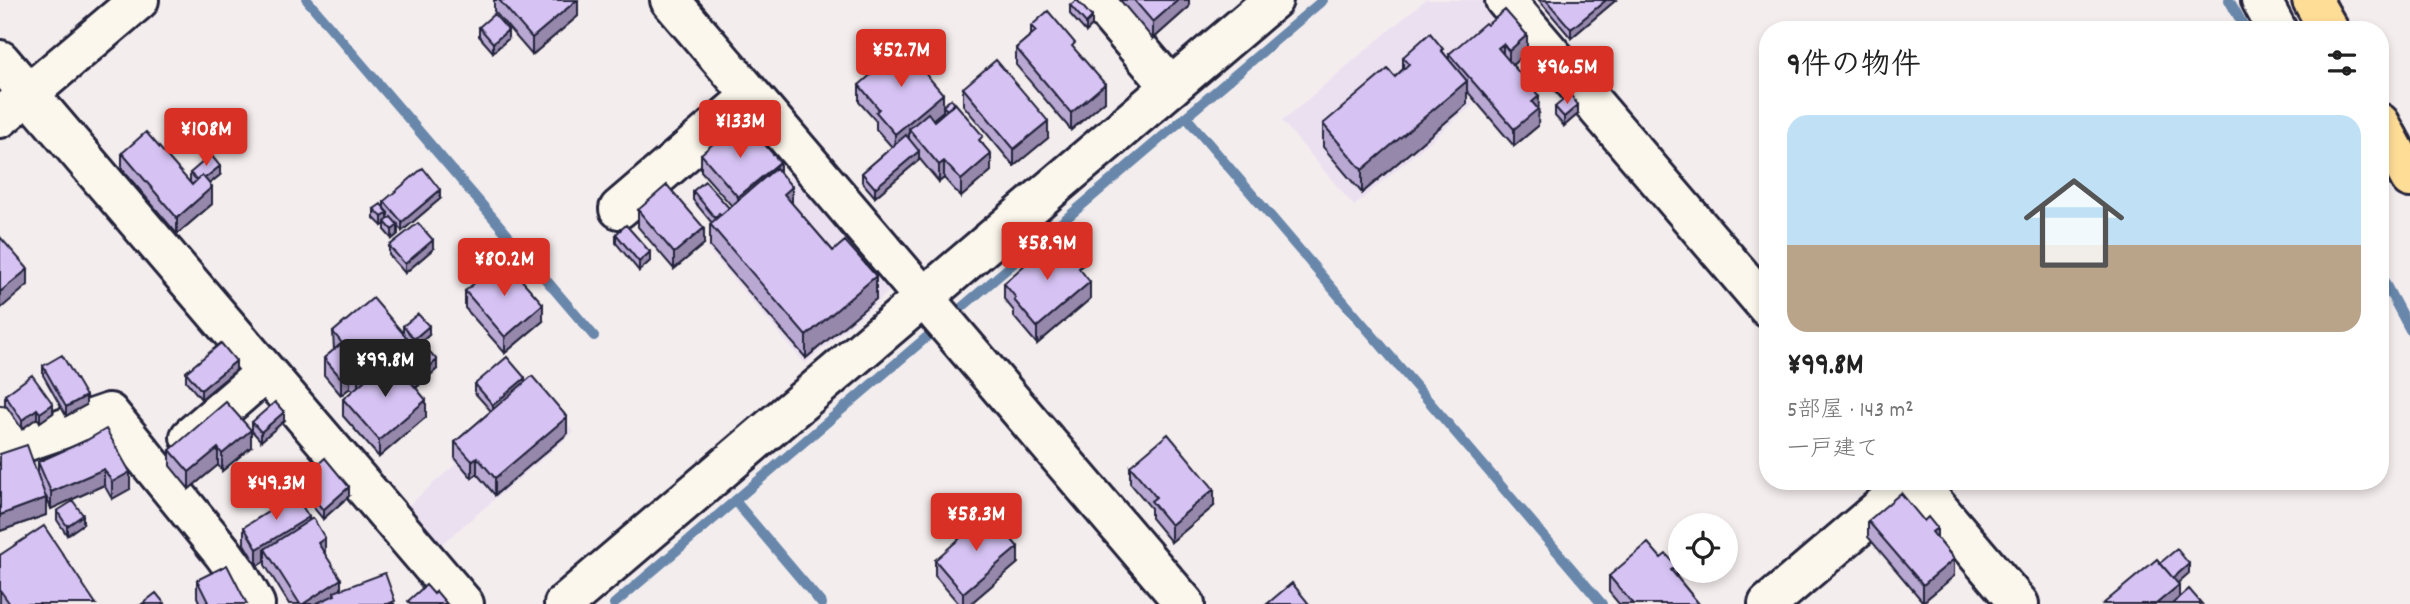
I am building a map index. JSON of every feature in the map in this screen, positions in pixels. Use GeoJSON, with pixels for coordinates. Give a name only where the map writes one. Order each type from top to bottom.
{"type":"FeatureCollection","features":[{"type":"Feature","properties":{"kind":"highway"},"geometry":{"type":"LineString","coordinates":[[2312,0],[2324,21]]}},
{"type":"Feature","properties":{"kind":"highway"},"geometry":{"type":"LineString","coordinates":[[2389,140],[2410,178]]}},
{"type":"Feature","properties":{"kind":"street"},"geometry":{"type":"LineString","coordinates":[[0,118],[139,0]]}},
{"type":"Feature","properties":{"kind":"street"},"geometry":{"type":"LineString","coordinates":[[670,0],[1185,604]]}},
{"type":"Feature","properties":{"kind":"street"},"geometry":{"type":"LineString","coordinates":[[1097,0],[1171,87]]}},
{"type":"Feature","properties":{"kind":"street"},"geometry":{"type":"LineString","coordinates":[[564,604],[1273,0]]}},
{"type":"Feature","properties":{"kind":"street"},"geometry":{"type":"LineString","coordinates":[[1505,0],[1759,297]]}},
{"type":"Feature","properties":{"kind":"street"},"geometry":{"type":"LineString","coordinates":[[2261,0],[2272,21]]}},
{"type":"Feature","properties":{"kind":"street"},"geometry":{"type":"LineString","coordinates":[[0,60],[464,604]]}},
{"type":"Feature","properties":{"kind":"street"},"geometry":{"type":"LineString","coordinates":[[619,209],[751,96]]}},
{"type":"Feature","properties":{"kind":"street"},"geometry":{"type":"LineString","coordinates":[[153,468],[266,372]]}},
{"type":"Feature","properties":{"kind":"street"},"geometry":{"type":"LineString","coordinates":[[0,426],[10,447],[109,413],[223,552],[255,604]]}},
{"type":"Feature","properties":{"kind":"street"},"geometry":{"type":"LineString","coordinates":[[1768,604],[1902,490]]}},
{"type":"Feature","properties":{"kind":"street"},"geometry":{"type":"LineString","coordinates":[[1921,490],[2019,604]]}},
{"type":"Feature","properties":{"kind":"shaded area"},"geometry":{"type":"Polygon","coordinates":[[[1425,0],[1487,0],[1504,20],[1446,70],[1474,104],[1354,206],[1282,121],[1425,0]]]}},
{"type":"Feature","properties":{"kind":"shaded area"},"geometry":{"type":"Polygon","coordinates":[[[797,170],[896,286],[805,364],[706,247],[797,170]]]}},
{"type":"Feature","properties":{"kind":"shaded area"},"geometry":{"type":"Polygon","coordinates":[[[536,388],[574,432],[437,548],[404,509],[456,464],[452,459],[536,388]]]}},
{"type":"Feature","properties":{"kind":"building"},"geometry":{"type":"Polygon","coordinates":[[[499,0],[577,0],[532,38],[499,0]]]}},
{"type":"Feature","properties":{"kind":"building"},"geometry":{"type":"Polygon","coordinates":[[[1077,0],[1092,17],[1086,23],[1070,5],[1077,0]]]}},
{"type":"Feature","properties":{"kind":"building"},"geometry":{"type":"Polygon","coordinates":[[[1134,0],[1178,0],[1153,22],[1134,0]]]}},
{"type":"Feature","properties":{"kind":"building"},"geometry":{"type":"Polygon","coordinates":[[[1546,0],[1606,0],[1571,29],[1546,0]]]}},
{"type":"Feature","properties":{"kind":"building"},"geometry":{"type":"Polygon","coordinates":[[[1505,10],[1527,35],[1509,51],[1503,44],[1498,48],[1539,96],[1532,102],[1538,109],[1514,129],[1449,54],[1485,23],[1487,25],[1505,10]]]}},
{"type":"Feature","properties":{"kind":"building"},"geometry":{"type":"Polygon","coordinates":[[[1048,11],[1075,43],[1072,46],[1105,84],[1071,113],[1016,48],[1036,31],[1031,26],[1048,11]]]}},
{"type":"Feature","properties":{"kind":"building"},"geometry":{"type":"Polygon","coordinates":[[[494,14],[508,30],[493,43],[479,27],[494,14]]]}},
{"type":"Feature","properties":{"kind":"building"},"geometry":{"type":"Polygon","coordinates":[[[1430,33],[1467,81],[1362,170],[1323,124],[1388,69],[1395,77],[1409,64],[1403,57],[1430,33]]]}},
{"type":"Feature","properties":{"kind":"building"},"geometry":{"type":"Polygon","coordinates":[[[907,43],[928,68],[924,72],[943,94],[895,134],[876,112],[879,109],[859,85],[907,43]]]}},
{"type":"Feature","properties":{"kind":"building"},"geometry":{"type":"Polygon","coordinates":[[[996,60],[1048,121],[1014,149],[963,88],[996,60]]]}},
{"type":"Feature","properties":{"kind":"building"},"geometry":{"type":"Polygon","coordinates":[[[1570,94],[1578,105],[1564,117],[1555,107],[1570,94]]]}},
{"type":"Feature","properties":{"kind":"building"},"geometry":{"type":"Polygon","coordinates":[[[951,99],[955,104],[947,110],[943,106],[951,99]]]}},
{"type":"Feature","properties":{"kind":"building"},"geometry":{"type":"Polygon","coordinates":[[[955,103],[983,136],[979,140],[991,154],[961,180],[944,161],[939,165],[909,129],[928,113],[934,121],[955,103]]]}},
{"type":"Feature","properties":{"kind":"building"},"geometry":{"type":"Polygon","coordinates":[[[735,125],[745,137],[753,131],[780,162],[738,197],[701,154],[735,125]]]}},
{"type":"Feature","properties":{"kind":"building"},"geometry":{"type":"Polygon","coordinates":[[[146,132],[192,185],[202,175],[212,187],[177,218],[122,153],[146,132]]]}},
{"type":"Feature","properties":{"kind":"building"},"geometry":{"type":"Polygon","coordinates":[[[906,135],[919,151],[875,188],[862,173],[906,135]]]}},
{"type":"Feature","properties":{"kind":"building"},"geometry":{"type":"Polygon","coordinates":[[[211,155],[220,166],[205,178],[202,175],[197,180],[190,173],[211,155]]]}},
{"type":"Feature","properties":{"kind":"building"},"geometry":{"type":"Polygon","coordinates":[[[423,168],[440,190],[402,222],[384,201],[423,168]]]}},
{"type":"Feature","properties":{"kind":"building"},"geometry":{"type":"Polygon","coordinates":[[[776,168],[792,187],[784,194],[833,251],[845,241],[876,276],[806,336],[710,224],[776,168]]]}},
{"type":"Feature","properties":{"kind":"building"},"geometry":{"type":"Polygon","coordinates":[[[705,181],[729,208],[715,218],[693,191],[705,181]]]}},
{"type":"Feature","properties":{"kind":"building"},"geometry":{"type":"Polygon","coordinates":[[[667,185],[704,228],[674,253],[638,210],[667,185]]]}},
{"type":"Feature","properties":{"kind":"building"},"geometry":{"type":"Polygon","coordinates":[[[381,204],[388,213],[382,217],[374,209],[381,204]]]}},
{"type":"Feature","properties":{"kind":"building"},"geometry":{"type":"Polygon","coordinates":[[[391,217],[398,225],[392,230],[385,222],[391,217]]]}},
{"type":"Feature","properties":{"kind":"building"},"geometry":{"type":"Polygon","coordinates":[[[418,223],[433,240],[405,264],[389,246],[418,223]]]}},
{"type":"Feature","properties":{"kind":"building"},"geometry":{"type":"Polygon","coordinates":[[[626,225],[650,252],[639,262],[616,234],[626,225]]]}},
{"type":"Feature","properties":{"kind":"building"},"geometry":{"type":"Polygon","coordinates":[[[1058,236],[1083,265],[1079,268],[1090,282],[1037,327],[1014,300],[1016,298],[1004,283],[1058,236]]]}},
{"type":"Feature","properties":{"kind":"building"},"geometry":{"type":"Polygon","coordinates":[[[0,237],[28,269],[0,292],[0,237]]]}},
{"type":"Feature","properties":{"kind":"building"},"geometry":{"type":"Polygon","coordinates":[[[503,259],[543,304],[505,337],[465,291],[503,259]]]}},
{"type":"Feature","properties":{"kind":"building"},"geometry":{"type":"Polygon","coordinates":[[[373,298],[407,338],[358,380],[350,371],[341,378],[324,358],[342,343],[333,332],[373,298]]]}},
{"type":"Feature","properties":{"kind":"building"},"geometry":{"type":"Polygon","coordinates":[[[418,314],[429,326],[414,339],[403,326],[418,314]]]}},
{"type":"Feature","properties":{"kind":"building"},"geometry":{"type":"Polygon","coordinates":[[[420,341],[437,360],[412,382],[395,363],[420,341]]]}},
{"type":"Feature","properties":{"kind":"building"},"geometry":{"type":"Polygon","coordinates":[[[221,343],[236,361],[201,390],[186,372],[221,343]]]}},
{"type":"Feature","properties":{"kind":"building"},"geometry":{"type":"Polygon","coordinates":[[[62,355],[86,396],[66,407],[43,366],[62,355]]]}},
{"type":"Feature","properties":{"kind":"building"},"geometry":{"type":"Polygon","coordinates":[[[507,357],[525,378],[493,405],[475,384],[507,357]]]}},
{"type":"Feature","properties":{"kind":"building"},"geometry":{"type":"Polygon","coordinates":[[[391,358],[426,400],[379,440],[343,399],[391,358]]]}},
{"type":"Feature","properties":{"kind":"building"},"geometry":{"type":"Polygon","coordinates":[[[32,375],[53,404],[40,413],[37,409],[22,420],[5,395],[32,375]]]}},
{"type":"Feature","properties":{"kind":"building"},"geometry":{"type":"Polygon","coordinates":[[[532,376],[567,417],[495,478],[477,457],[472,461],[455,442],[532,376]]]}},
{"type":"Feature","properties":{"kind":"building"},"geometry":{"type":"Polygon","coordinates":[[[226,402],[251,430],[222,454],[218,448],[189,472],[170,450],[226,402]]]}},
{"type":"Feature","properties":{"kind":"building"},"geometry":{"type":"Polygon","coordinates":[[[275,402],[284,412],[261,432],[252,422],[275,402]]]}},
{"type":"Feature","properties":{"kind":"building"},"geometry":{"type":"Polygon","coordinates":[[[106,429],[130,472],[112,482],[104,469],[51,492],[38,462],[106,429]]]}},
{"type":"Feature","properties":{"kind":"building"},"geometry":{"type":"Polygon","coordinates":[[[1168,434],[1214,489],[1171,525],[1151,501],[1156,497],[1130,466],[1168,434]]]}},
{"type":"Feature","properties":{"kind":"building"},"geometry":{"type":"Polygon","coordinates":[[[27,445],[46,498],[0,515],[0,454],[27,445]]]}},
{"type":"Feature","properties":{"kind":"building"},"geometry":{"type":"Polygon","coordinates":[[[325,458],[349,487],[323,510],[299,481],[325,458]]]}},
{"type":"Feature","properties":{"kind":"building"},"geometry":{"type":"Polygon","coordinates":[[[1901,493],[1924,521],[1928,517],[1937,528],[1932,532],[1954,559],[1923,585],[1868,521],[1901,493]]]}},
{"type":"Feature","properties":{"kind":"building"},"geometry":{"type":"Polygon","coordinates":[[[295,495],[309,517],[257,549],[244,527],[295,495]]]}},
{"type":"Feature","properties":{"kind":"building"},"geometry":{"type":"Polygon","coordinates":[[[73,501],[83,515],[67,526],[57,511],[73,501]]]}},
{"type":"Feature","properties":{"kind":"building"},"geometry":{"type":"Polygon","coordinates":[[[989,513],[1018,547],[963,593],[935,560],[989,513]]]}},
{"type":"Feature","properties":{"kind":"building"},"geometry":{"type":"Polygon","coordinates":[[[313,518],[325,538],[318,543],[341,579],[300,604],[265,549],[313,518]]]}},
{"type":"Feature","properties":{"kind":"building"},"geometry":{"type":"Polygon","coordinates":[[[44,526],[96,604],[10,604],[0,590],[0,555],[44,526]]]}},
{"type":"Feature","properties":{"kind":"building"},"geometry":{"type":"Polygon","coordinates":[[[1648,543],[1661,558],[1666,554],[1668,556],[1668,583],[1682,583],[1699,604],[1633,604],[1609,576],[1648,543]]]}},
{"type":"Feature","properties":{"kind":"building"},"geometry":{"type":"Polygon","coordinates":[[[2177,549],[2189,564],[2173,578],[2160,563],[2177,549]]]}},
{"type":"Feature","properties":{"kind":"building"},"geometry":{"type":"Polygon","coordinates":[[[2157,559],[2179,585],[2156,604],[2103,604],[2157,559]]]}},
{"type":"Feature","properties":{"kind":"building"},"geometry":{"type":"Polygon","coordinates":[[[227,565],[247,604],[204,604],[208,602],[197,580],[227,565]]]}},
{"type":"Feature","properties":{"kind":"building"},"geometry":{"type":"Polygon","coordinates":[[[385,573],[395,601],[388,604],[315,604],[335,595],[334,592],[385,573]]]}},
{"type":"Feature","properties":{"kind":"building"},"geometry":{"type":"Polygon","coordinates":[[[1292,583],[1309,604],[1267,604],[1292,583]]]}},
{"type":"Feature","properties":{"kind":"building"},"geometry":{"type":"Polygon","coordinates":[[[426,585],[434,594],[436,591],[447,604],[411,604],[408,601],[426,585]]]}},
{"type":"Feature","properties":{"kind":"building"},"geometry":{"type":"Polygon","coordinates":[[[2189,589],[2202,604],[2172,604],[2189,589]]]}},
{"type":"Feature","properties":{"kind":"building"},"geometry":{"type":"Polygon","coordinates":[[[156,593],[165,604],[142,604],[156,593]]]}},
{"type":"Feature","properties":{"kind":"waterway"},"geometry":{"type":"LineString","coordinates":[[307,0],[594,336]]}},
{"type":"Feature","properties":{"kind":"waterway"},"geometry":{"type":"LineString","coordinates":[[961,308],[1323,0]]}},
{"type":"Feature","properties":{"kind":"waterway"},"geometry":{"type":"LineString","coordinates":[[2229,0],[2241,21]]}},
{"type":"Feature","properties":{"kind":"waterway"},"geometry":{"type":"LineString","coordinates":[[1186,117],[1602,604]]}},
{"type":"Feature","properties":{"kind":"waterway"},"geometry":{"type":"LineString","coordinates":[[2389,291],[2410,330]]}},
{"type":"Feature","properties":{"kind":"waterway"},"geometry":{"type":"LineString","coordinates":[[614,604],[928,336]]}},
{"type":"Feature","properties":{"kind":"waterway"},"geometry":{"type":"LineString","coordinates":[[735,501],[822,604]]}}]}
